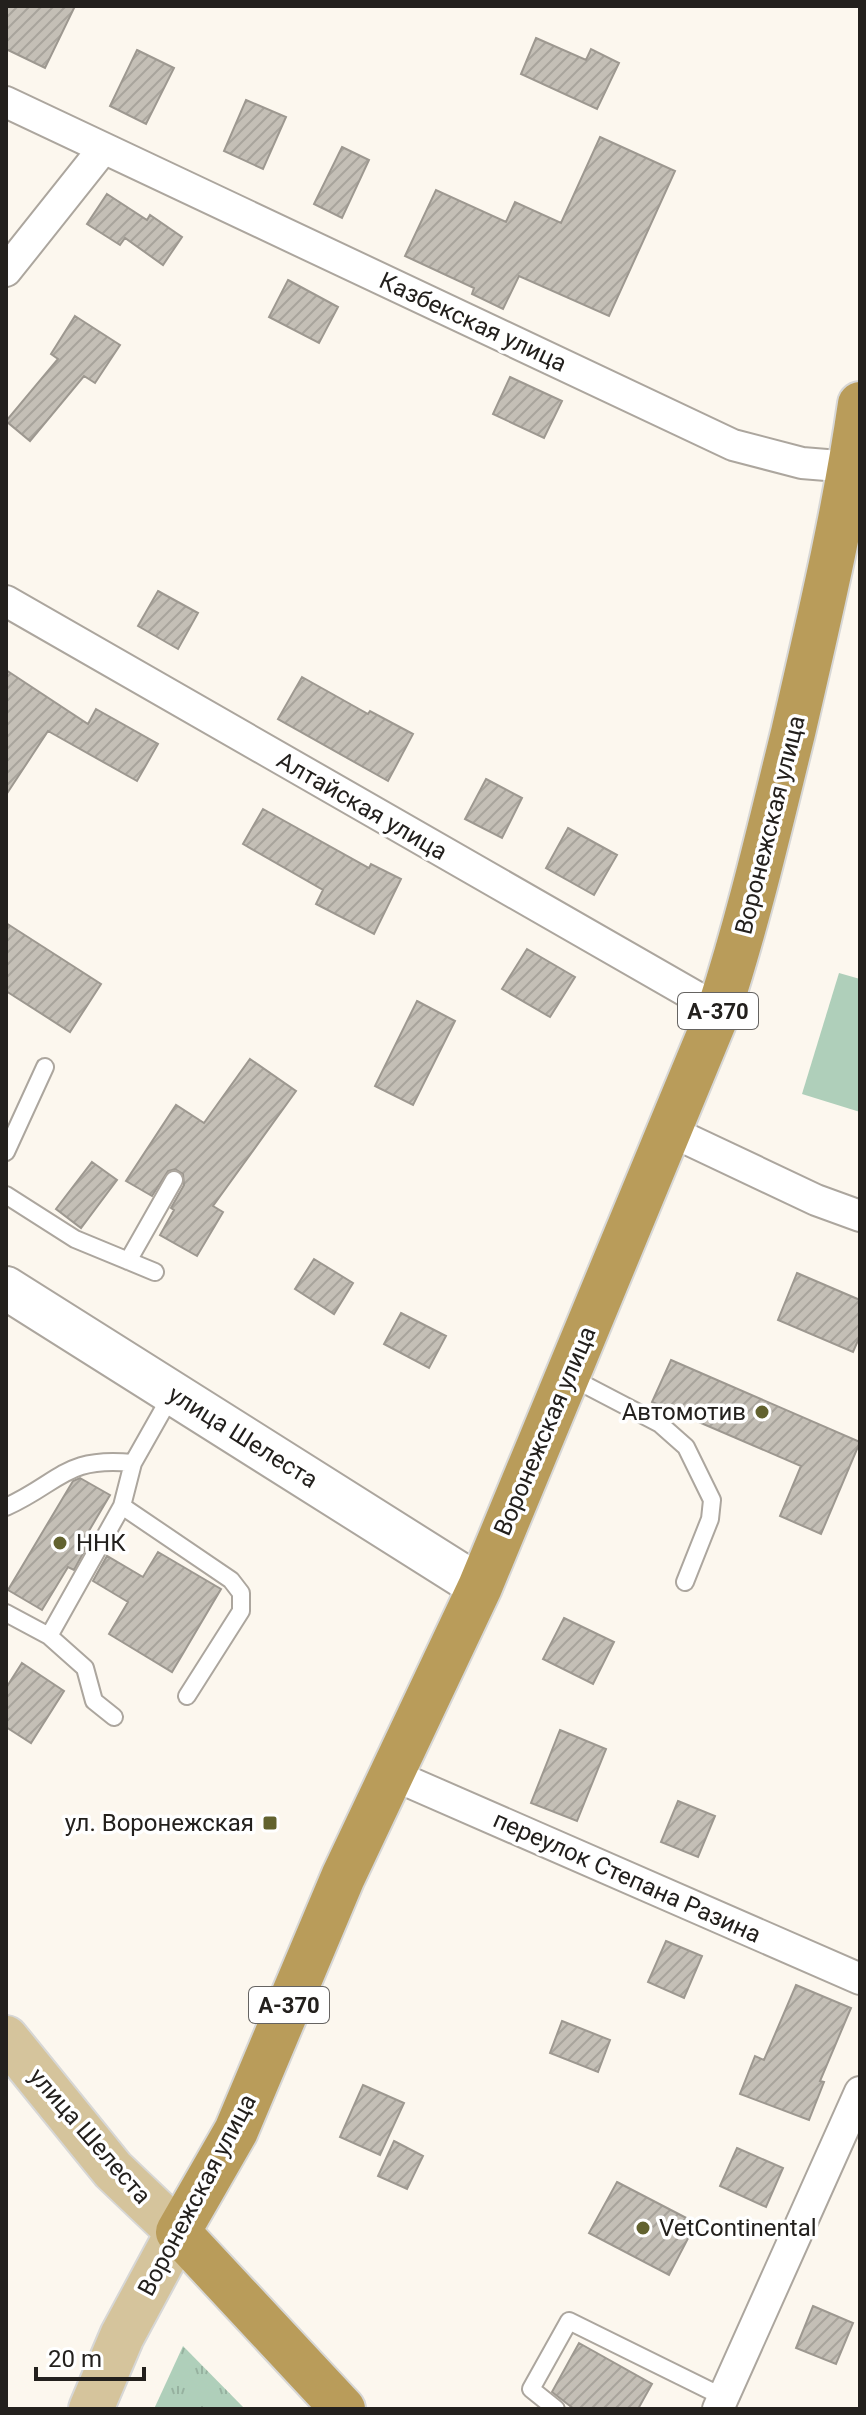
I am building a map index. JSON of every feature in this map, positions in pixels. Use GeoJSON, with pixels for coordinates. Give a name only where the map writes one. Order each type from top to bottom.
{"type":"FeatureCollection","features":[{"type":"Feature","properties":{"kind":"highway","name":"Воронежская улица"},"geometry":{"type":"LineString","coordinates":[[178,2232],[236,2131],[343,1877],[480,1587],[719,1010],[749,919],[846,556],[851,467],[860,404]]}},
{"type":"Feature","properties":{"kind":"highway"},"geometry":{"type":"LineString","coordinates":[[178,2232],[343,2409]]}},
{"type":"Feature","properties":{"kind":"main road","name":"улица Шелеста"},"geometry":{"type":"LineString","coordinates":[[6,1288],[480,1587]]}},
{"type":"Feature","properties":{"kind":"main road","name":"улица Шелеста"},"geometry":{"type":"LineString","coordinates":[[6,2038],[113,2170],[178,2232]]}},
{"type":"Feature","properties":{"kind":"main road","name":"Воронежская улица"},"geometry":{"type":"LineString","coordinates":[[91,2409],[122,2336],[178,2232]]}},
{"type":"Feature","properties":{"kind":"street","name":"Казбекская улица"},"geometry":{"type":"LineString","coordinates":[[6,102],[733,445],[802,463],[851,467]]}},
{"type":"Feature","properties":{"kind":"street"},"geometry":{"type":"LineString","coordinates":[[6,271],[103,149]]}},
{"type":"Feature","properties":{"kind":"street","name":"Алтайская улица"},"geometry":{"type":"LineString","coordinates":[[6,601],[719,1010]]}},
{"type":"Feature","properties":{"kind":"street"},"geometry":{"type":"LineString","coordinates":[[670,1131],[816,1200],[860,1216]]}},
{"type":"Feature","properties":{"kind":"street","name":"переулок Степана Разина"},"geometry":{"type":"LineString","coordinates":[[393,1775],[860,1979]]}},
{"type":"Feature","properties":{"kind":"street"},"geometry":{"type":"LineString","coordinates":[[720,2403],[860,2092]]}},
{"type":"Feature","properties":{"kind":"lane"},"geometry":{"type":"LineString","coordinates":[[6,1152],[45,1067]]}},
{"type":"Feature","properties":{"kind":"lane"},"geometry":{"type":"LineString","coordinates":[[128,1261],[174,1180]]}},
{"type":"Feature","properties":{"kind":"lane"},"geometry":{"type":"LineString","coordinates":[[6,1195],[75,1239],[155,1272]]}},
{"type":"Feature","properties":{"kind":"lane"},"geometry":{"type":"LineString","coordinates":[[568,1376],[660,1424],[686,1447],[712,1500],[710,1519],[685,1582]]}},
{"type":"Feature","properties":{"kind":"lane"},"geometry":{"type":"LineString","coordinates":[[49,1636],[122,1506],[133,1463],[173,1393]]}},
{"type":"Feature","properties":{"kind":"lane"},"geometry":{"type":"LineString","coordinates":[[6,1507],[76,1466],[91,1461],[133,1463]]}},
{"type":"Feature","properties":{"kind":"lane"},"geometry":{"type":"LineString","coordinates":[[122,1506],[231,1580],[241,1593],[241,1611],[187,1696]]}},
{"type":"Feature","properties":{"kind":"lane"},"geometry":{"type":"LineString","coordinates":[[6,1613],[49,1636],[85,1668],[94,1701],[114,1717]]}},
{"type":"Feature","properties":{"kind":"lane"},"geometry":{"type":"LineString","coordinates":[[556,2409],[531,2389],[569,2321],[720,2403]]}},
{"type":"Feature","properties":{"kind":"green space"},"geometry":{"type":"Polygon","coordinates":[[[839,973],[860,979],[860,1112],[802,1094],[839,973]]]}},
{"type":"Feature","properties":{"kind":"green space"},"geometry":{"type":"Polygon","coordinates":[[[183,2346],[245,2409],[154,2409],[183,2346]]]}},
{"type":"Feature","properties":{"kind":"building"},"geometry":{"type":"Polygon","coordinates":[[[6,6],[75,6],[45,68],[6,49],[6,6]]]}},
{"type":"Feature","properties":{"kind":"building"},"geometry":{"type":"Polygon","coordinates":[[[536,38],[586,60],[591,49],[619,63],[597,109],[521,74],[536,38]]]}},
{"type":"Feature","properties":{"kind":"building"},"geometry":{"type":"Polygon","coordinates":[[[137,50],[174,68],[146,124],[110,106],[137,50]]]}},
{"type":"Feature","properties":{"kind":"building"},"geometry":{"type":"Polygon","coordinates":[[[246,100],[286,117],[263,169],[224,151],[246,100]]]}},
{"type":"Feature","properties":{"kind":"building"},"geometry":{"type":"Polygon","coordinates":[[[600,137],[675,171],[609,316],[519,276],[503,309],[472,294],[474,288],[405,256],[436,190],[506,222],[515,202],[561,223],[600,137]]]}},
{"type":"Feature","properties":{"kind":"building"},"geometry":{"type":"Polygon","coordinates":[[[342,147],[369,160],[342,218],[314,204],[342,147]]]}},
{"type":"Feature","properties":{"kind":"building"},"geometry":{"type":"Polygon","coordinates":[[[107,194],[147,220],[150,215],[182,237],[163,265],[125,238],[120,245],[87,224],[107,194]]]}},
{"type":"Feature","properties":{"kind":"building"},"geometry":{"type":"Polygon","coordinates":[[[288,280],[338,307],[319,343],[269,317],[288,280]]]}},
{"type":"Feature","properties":{"kind":"building"},"geometry":{"type":"Polygon","coordinates":[[[75,316],[120,345],[95,383],[84,376],[30,441],[6,421],[58,359],[51,354],[75,316]]]}},
{"type":"Feature","properties":{"kind":"building"},"geometry":{"type":"Polygon","coordinates":[[[510,377],[562,401],[544,438],[493,414],[510,377]]]}},
{"type":"Feature","properties":{"kind":"building"},"geometry":{"type":"Polygon","coordinates":[[[158,591],[198,613],[178,649],[138,626],[158,591]]]}},
{"type":"Feature","properties":{"kind":"building"},"geometry":{"type":"Polygon","coordinates":[[[6,670],[88,724],[96,709],[158,744],[137,781],[48,731],[6,795],[6,670]]]}},
{"type":"Feature","properties":{"kind":"building"},"geometry":{"type":"Polygon","coordinates":[[[302,677],[368,714],[370,711],[413,734],[388,781],[278,719],[302,677]]]}},
{"type":"Feature","properties":{"kind":"building"},"geometry":{"type":"Polygon","coordinates":[[[486,779],[522,798],[502,838],[465,819],[486,779]]]}},
{"type":"Feature","properties":{"kind":"building"},"geometry":{"type":"Polygon","coordinates":[[[263,809],[369,868],[371,864],[401,879],[374,934],[316,904],[323,890],[243,844],[263,809]]]}},
{"type":"Feature","properties":{"kind":"building"},"geometry":{"type":"Polygon","coordinates":[[[568,828],[617,855],[594,895],[546,868],[568,828]]]}},
{"type":"Feature","properties":{"kind":"building"},"geometry":{"type":"Polygon","coordinates":[[[6,923],[101,984],[70,1032],[6,991],[6,923]]]}},
{"type":"Feature","properties":{"kind":"building"},"geometry":{"type":"Polygon","coordinates":[[[527,949],[575,977],[550,1017],[502,989],[527,949]]]}},
{"type":"Feature","properties":{"kind":"building"},"geometry":{"type":"Polygon","coordinates":[[[417,1001],[455,1021],[413,1105],[375,1086],[417,1001]]]}},
{"type":"Feature","properties":{"kind":"building"},"geometry":{"type":"Polygon","coordinates":[[[250,1059],[296,1091],[213,1206],[223,1212],[197,1256],[160,1235],[184,1185],[183,1174],[175,1169],[168,1171],[152,1196],[126,1181],[176,1105],[204,1123],[250,1059]]]}},
{"type":"Feature","properties":{"kind":"building"},"geometry":{"type":"Polygon","coordinates":[[[92,1162],[117,1180],[81,1228],[56,1209],[92,1162]]]}},
{"type":"Feature","properties":{"kind":"building"},"geometry":{"type":"Polygon","coordinates":[[[314,1259],[353,1283],[334,1314],[295,1289],[314,1259]]]}},
{"type":"Feature","properties":{"kind":"building"},"geometry":{"type":"Polygon","coordinates":[[[797,1273],[860,1300],[860,1336],[853,1352],[778,1320],[797,1273]]]}},
{"type":"Feature","properties":{"kind":"building"},"geometry":{"type":"Polygon","coordinates":[[[401,1313],[446,1336],[429,1368],[384,1344],[401,1313]]]}},
{"type":"Feature","properties":{"kind":"building"},"geometry":{"type":"Polygon","coordinates":[[[671,1360],[860,1442],[821,1534],[780,1516],[801,1466],[652,1402],[671,1360]]]}},
{"type":"Feature","properties":{"kind":"building"},"geometry":{"type":"Polygon","coordinates":[[[80,1478],[110,1495],[83,1541],[88,1544],[74,1570],[68,1567],[42,1610],[8,1590],[73,1481],[80,1478]]]}},
{"type":"Feature","properties":{"kind":"building"},"geometry":{"type":"Polygon","coordinates":[[[158,1552],[221,1589],[172,1672],[109,1634],[128,1602],[93,1581],[107,1556],[143,1577],[158,1552]]]}},
{"type":"Feature","properties":{"kind":"building"},"geometry":{"type":"Polygon","coordinates":[[[564,1618],[614,1642],[593,1684],[543,1659],[564,1618]]]}},
{"type":"Feature","properties":{"kind":"building"},"geometry":{"type":"Polygon","coordinates":[[[22,1663],[64,1691],[31,1743],[6,1727],[6,1688],[22,1663]]]}},
{"type":"Feature","properties":{"kind":"building"},"geometry":{"type":"Polygon","coordinates":[[[560,1730],[606,1749],[577,1821],[531,1803],[560,1730]]]}},
{"type":"Feature","properties":{"kind":"building"},"geometry":{"type":"Polygon","coordinates":[[[678,1801],[715,1816],[698,1857],[661,1842],[678,1801]]]}},
{"type":"Feature","properties":{"kind":"building"},"geometry":{"type":"Polygon","coordinates":[[[666,1941],[702,1956],[684,1998],[648,1982],[666,1941]]]}},
{"type":"Feature","properties":{"kind":"building"},"geometry":{"type":"Polygon","coordinates":[[[796,1985],[851,2008],[820,2081],[824,2082],[809,2120],[740,2094],[755,2056],[764,2060],[796,1985]]]}},
{"type":"Feature","properties":{"kind":"building"},"geometry":{"type":"Polygon","coordinates":[[[562,2021],[610,2040],[598,2072],[550,2053],[562,2021]]]}},
{"type":"Feature","properties":{"kind":"building"},"geometry":{"type":"Polygon","coordinates":[[[363,2085],[404,2103],[380,2155],[340,2137],[363,2085]]]}},
{"type":"Feature","properties":{"kind":"building"},"geometry":{"type":"Polygon","coordinates":[[[394,2141],[423,2156],[407,2189],[378,2176],[394,2141]]]}},
{"type":"Feature","properties":{"kind":"building"},"geometry":{"type":"Polygon","coordinates":[[[737,2148],[783,2168],[766,2207],[720,2186],[737,2148]]]}},
{"type":"Feature","properties":{"kind":"building","name":"VetContinental"},"geometry":{"type":"Polygon","coordinates":[[[617,2182],[696,2223],[669,2275],[589,2233],[617,2182]]]}},
{"type":"Feature","properties":{"kind":"building"},"geometry":{"type":"Polygon","coordinates":[[[813,2306],[853,2323],[836,2364],[796,2348],[813,2306]]]}},
{"type":"Feature","properties":{"kind":"building"},"geometry":{"type":"Polygon","coordinates":[[[579,2343],[652,2384],[638,2409],[574,2409],[552,2392],[579,2343]]]}},
{"type":"Feature","properties":{"kind":"place","name":"Автомотив"},"geometry":{"type":"Point","coordinates":[762,1412]}},
{"type":"Feature","properties":{"kind":"place","name":"ННК"},"geometry":{"type":"Point","coordinates":[60,1543]}},
{"type":"Feature","properties":{"kind":"place","name":"ул. Воронежская"},"geometry":{"type":"Point","coordinates":[270,1823]}},
{"type":"Feature","properties":{"kind":"place","name":"VetContinental"},"geometry":{"type":"Point","coordinates":[643,2228]}}]}
